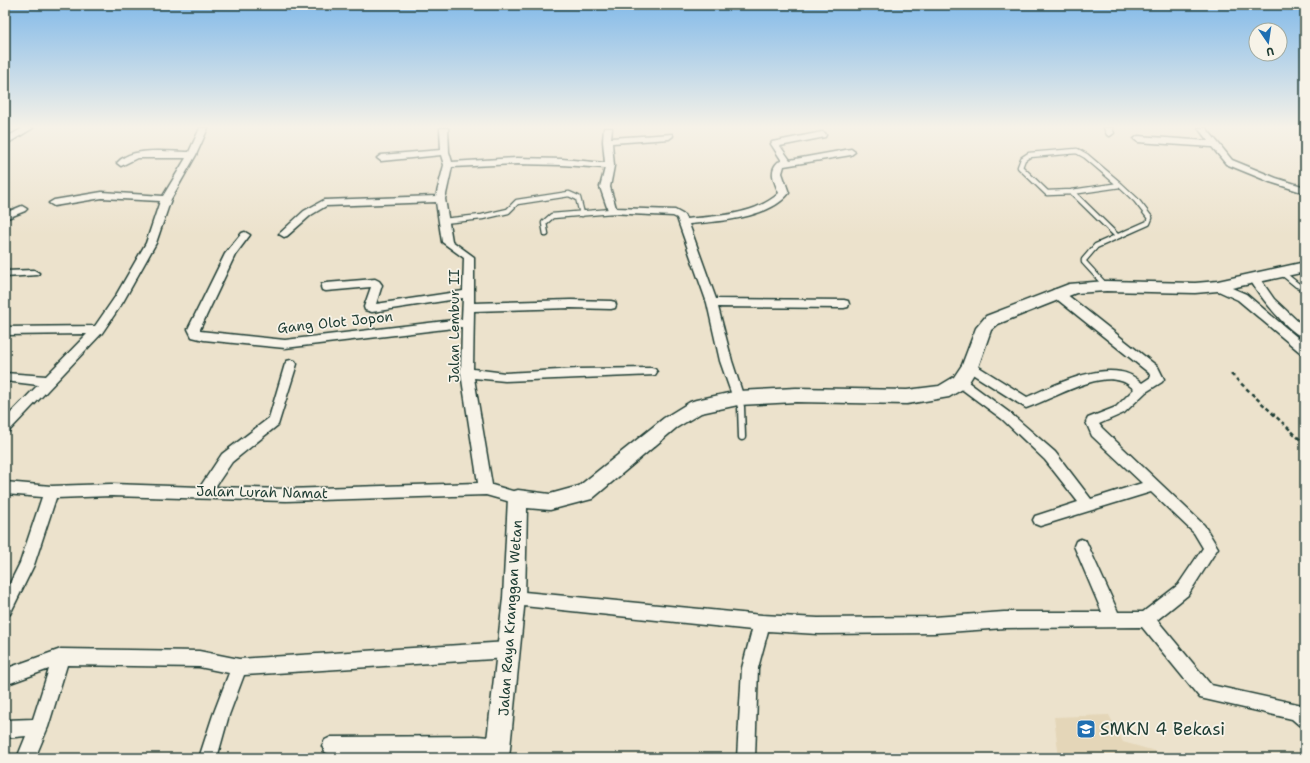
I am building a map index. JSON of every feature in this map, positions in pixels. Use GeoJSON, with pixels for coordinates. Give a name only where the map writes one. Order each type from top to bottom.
{"type":"FeatureCollection","features":[{"type":"Feature","properties":{"kind":"main road"},"geometry":{"type":"LineString","coordinates":[[518,498],[550,502],[585,493],[677,419],[696,407],[738,398],[796,395],[907,397],[943,392],[965,374],[984,328],[992,320],[1057,293],[1074,288],[1106,286],[1195,288],[1218,286],[1305,267]]}},
{"type":"Feature","properties":{"kind":"main road","name":"Jalan Raya Kranggan Wetan"},"geometry":{"type":"LineString","coordinates":[[498,752],[514,598],[518,498]]}},
{"type":"Feature","properties":{"kind":"street"},"geometry":{"type":"LineString","coordinates":[[5,427],[98,330],[119,299],[151,243],[166,198],[187,164]]}},
{"type":"Feature","properties":{"kind":"street"},"geometry":{"type":"LineString","coordinates":[[448,165],[472,164]]}},
{"type":"Feature","properties":{"kind":"street"},"geometry":{"type":"LineString","coordinates":[[581,164],[610,166],[605,187],[612,211],[674,213],[681,217],[712,303],[726,361],[738,398]]}},
{"type":"Feature","properties":{"kind":"street"},"geometry":{"type":"LineString","coordinates":[[684,222],[736,215],[775,201],[784,193],[776,170],[778,166],[784,164]]}},
{"type":"Feature","properties":{"kind":"street"},"geometry":{"type":"LineString","coordinates":[[1233,164],[1273,180],[1305,190]]}},
{"type":"Feature","properties":{"kind":"street","name":"Jalan Lembur II"},"geometry":{"type":"LineString","coordinates":[[448,165],[440,199],[447,242],[469,257],[467,373],[486,489]]}},
{"type":"Feature","properties":{"kind":"street"},"geometry":{"type":"LineString","coordinates":[[54,203],[102,195],[166,198]]}},
{"type":"Feature","properties":{"kind":"street"},"geometry":{"type":"LineString","coordinates":[[284,234],[309,211],[324,203],[440,199]]}},
{"type":"Feature","properties":{"kind":"street"},"geometry":{"type":"LineString","coordinates":[[5,216],[22,209]]}},
{"type":"Feature","properties":{"kind":"street","name":"Gang Olot Jopon"},"geometry":{"type":"LineString","coordinates":[[245,236],[230,254],[194,329],[196,334],[285,344],[469,322]]}},
{"type":"Feature","properties":{"kind":"street"},"geometry":{"type":"LineString","coordinates":[[5,274],[34,273]]}},
{"type":"Feature","properties":{"kind":"street"},"geometry":{"type":"LineString","coordinates":[[1254,278],[1262,292],[1275,308],[1305,334]]}},
{"type":"Feature","properties":{"kind":"street"},"geometry":{"type":"LineString","coordinates":[[326,287],[376,284],[370,307],[372,308],[468,294]]}},
{"type":"Feature","properties":{"kind":"street"},"geometry":{"type":"LineString","coordinates":[[1218,286],[1242,297],[1305,350]]}},
{"type":"Feature","properties":{"kind":"street"},"geometry":{"type":"LineString","coordinates":[[514,598],[762,623],[818,626],[876,626],[1004,620],[1146,619],[1183,590],[1211,548],[1199,529],[1097,432],[1092,422],[1120,410],[1142,389],[1158,379],[1157,374],[1057,293]]}},
{"type":"Feature","properties":{"kind":"street"},"geometry":{"type":"LineString","coordinates":[[712,303],[844,304]]}},
{"type":"Feature","properties":{"kind":"street"},"geometry":{"type":"LineString","coordinates":[[468,307],[571,304],[610,305]]}},
{"type":"Feature","properties":{"kind":"street"},"geometry":{"type":"LineString","coordinates":[[5,331],[98,330]]}},
{"type":"Feature","properties":{"kind":"street"},"geometry":{"type":"LineString","coordinates":[[205,492],[219,468],[227,458],[274,421],[291,364]]}},
{"type":"Feature","properties":{"kind":"street"},"geometry":{"type":"LineString","coordinates":[[467,373],[505,377],[571,373],[651,372]]}},
{"type":"Feature","properties":{"kind":"street"},"geometry":{"type":"LineString","coordinates":[[965,374],[1026,403],[1069,384],[1109,374],[1122,376],[1142,389]]}},
{"type":"Feature","properties":{"kind":"street"},"geometry":{"type":"LineString","coordinates":[[965,374],[1006,416],[1050,456],[1090,506]]}},
{"type":"Feature","properties":{"kind":"street"},"geometry":{"type":"LineString","coordinates":[[5,377],[49,381]]}},
{"type":"Feature","properties":{"kind":"street"},"geometry":{"type":"LineString","coordinates":[[1040,520],[1153,486]]}},
{"type":"Feature","properties":{"kind":"street","name":"Jalan Lurah Namat"},"geometry":{"type":"LineString","coordinates":[[5,488],[51,492],[111,490],[286,495],[486,489],[518,498]]}},
{"type":"Feature","properties":{"kind":"street"},"geometry":{"type":"LineString","coordinates":[[5,609],[27,565],[51,492]]}},
{"type":"Feature","properties":{"kind":"street"},"geometry":{"type":"LineString","coordinates":[[1081,546],[1113,619]]}},
{"type":"Feature","properties":{"kind":"street"},"geometry":{"type":"LineString","coordinates":[[1146,619],[1206,692],[1296,711],[1305,719]]}},
{"type":"Feature","properties":{"kind":"street"},"geometry":{"type":"LineString","coordinates":[[746,758],[750,668],[762,623]]}},
{"type":"Feature","properties":{"kind":"street"},"geometry":{"type":"LineString","coordinates":[[5,677],[61,657],[199,659],[239,667],[508,650]]}},
{"type":"Feature","properties":{"kind":"street"},"geometry":{"type":"LineString","coordinates":[[26,758],[39,727],[61,657]]}},
{"type":"Feature","properties":{"kind":"street"},"geometry":{"type":"LineString","coordinates":[[208,758],[221,715],[239,667]]}},
{"type":"Feature","properties":{"kind":"street"},"geometry":{"type":"LineString","coordinates":[[5,729],[39,727]]}},
{"type":"Feature","properties":{"kind":"street"},"geometry":{"type":"LineString","coordinates":[[331,746],[478,745],[498,752]]}},
{"type":"Feature","properties":{"kind":"lane"},"geometry":{"type":"LineString","coordinates":[[1021,164],[1020,167],[1047,194],[1120,185]]}},
{"type":"Feature","properties":{"kind":"lane"},"geometry":{"type":"LineString","coordinates":[[1095,164],[1136,199],[1145,208],[1150,218],[1148,223],[1143,226],[1096,246],[1084,260],[1084,262],[1106,286]]}},
{"type":"Feature","properties":{"kind":"lane"},"geometry":{"type":"LineString","coordinates":[[1072,192],[1117,236]]}},
{"type":"Feature","properties":{"kind":"lane"},"geometry":{"type":"LineString","coordinates":[[444,221],[482,217],[508,211],[517,202],[569,194],[578,198],[582,214]]}},
{"type":"Feature","properties":{"kind":"lane"},"geometry":{"type":"LineString","coordinates":[[546,234],[544,223],[552,216],[612,211]]}},
{"type":"Feature","properties":{"kind":"lane"},"geometry":{"type":"LineString","coordinates":[[1281,272],[1298,285],[1305,288]]}},
{"type":"Feature","properties":{"kind":"lane"},"geometry":{"type":"LineString","coordinates":[[738,398],[741,407],[742,437]]}},
{"type":"Feature","properties":{"kind":"path"},"geometry":{"type":"LineString","coordinates":[[1231,374],[1305,444]]}},
{"type":"Feature","properties":{"kind":"shaded area","name":"SMKN 4 Bekasi"},"geometry":{"type":"Polygon","coordinates":[[[1109,715],[1123,742],[1155,751],[1157,758],[1059,758],[1054,717],[1109,715]]]}},
{"type":"Feature","properties":{"kind":"place","name":"SMKN 4 Bekasi"},"geometry":{"type":"Point","coordinates":[1086,729]}}]}
